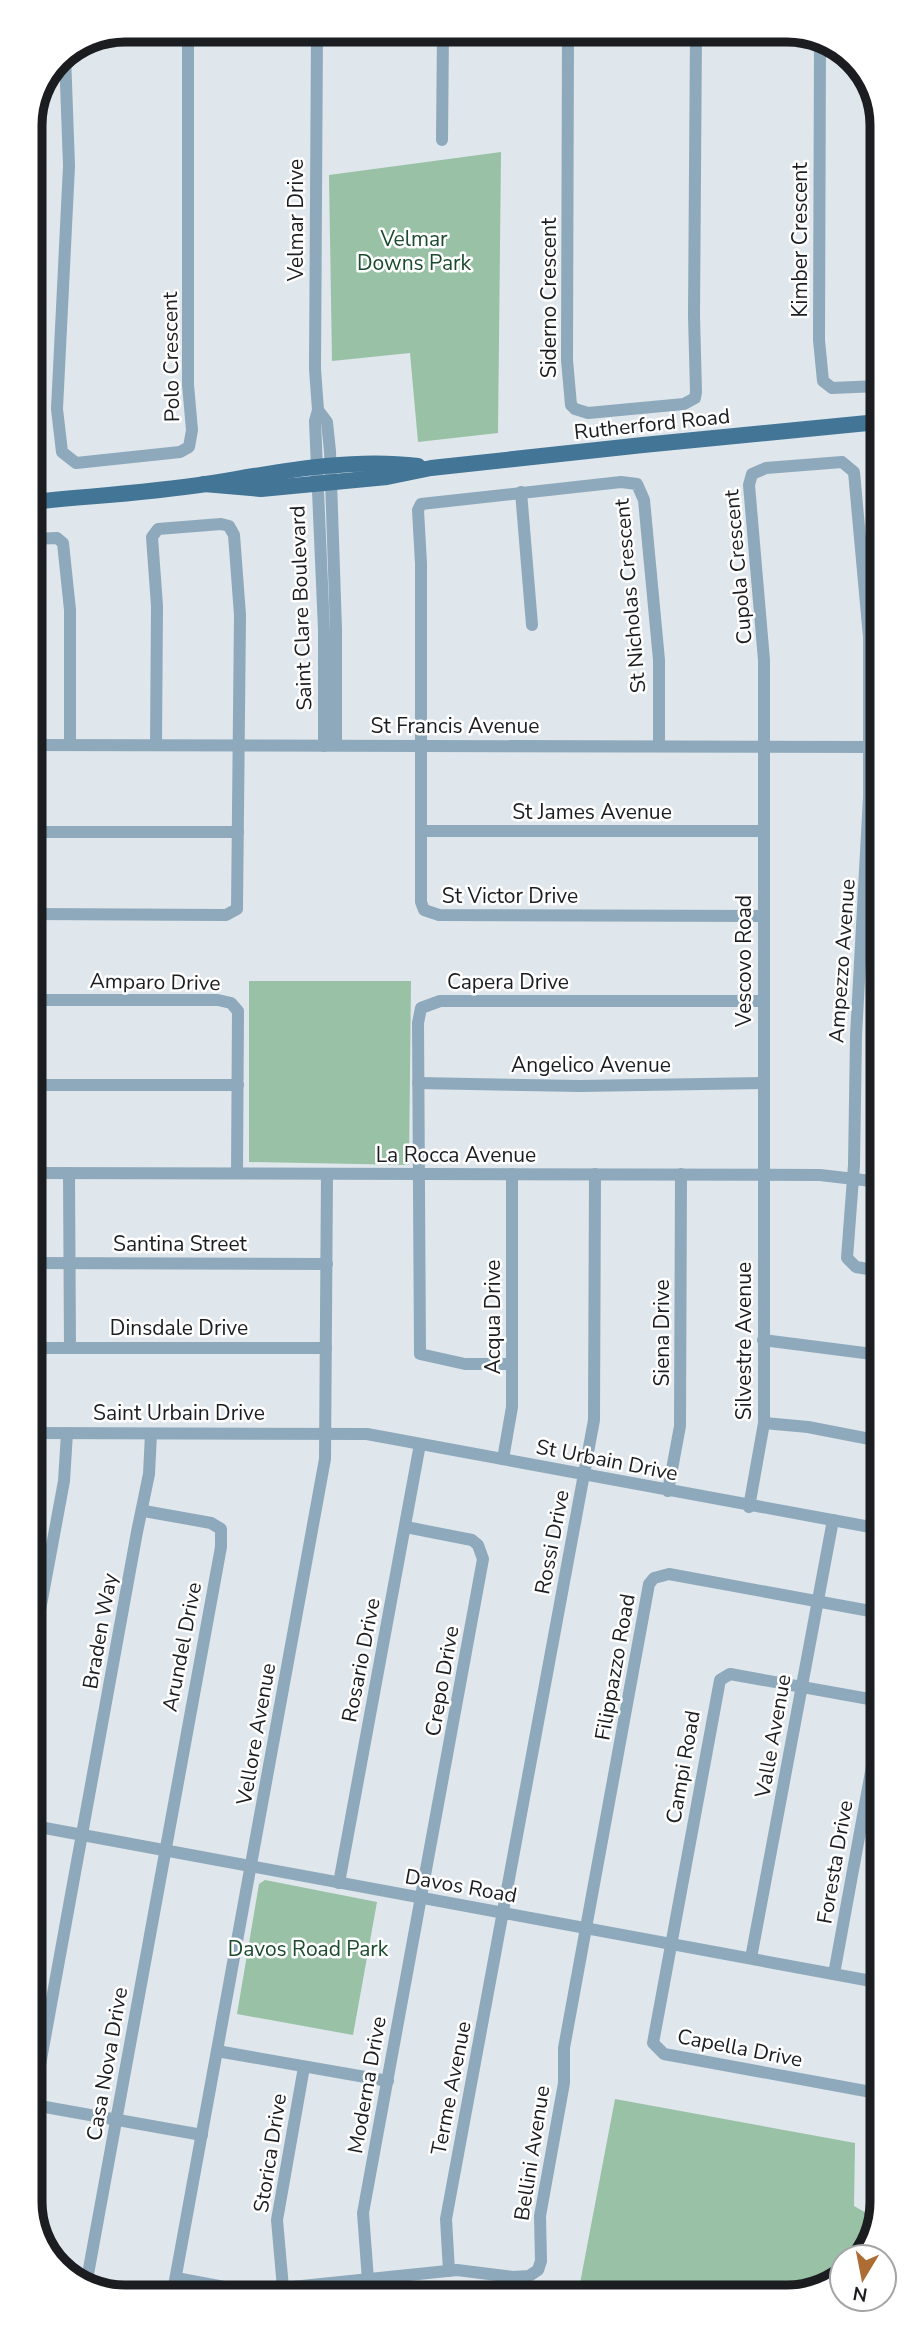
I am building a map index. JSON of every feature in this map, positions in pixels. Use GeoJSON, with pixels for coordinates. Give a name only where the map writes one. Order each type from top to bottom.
{"type":"FeatureCollection","features":[{"type":"Feature","properties":{"kind":"main road","name":"Rutherford Road"},"geometry":{"type":"LineString","coordinates":[[42,501],[204,484],[260,474],[387,477],[430,468],[870,423]]}},
{"type":"Feature","properties":{"kind":"street","name":"Polo Crescent"},"geometry":{"type":"LineString","coordinates":[[65,68],[69,166],[57,409],[62,452],[76,463],[180,452],[190,447],[192,430],[188,385],[188,42]]}},
{"type":"Feature","properties":{"kind":"street","name":"Velmar Drive"},"geometry":{"type":"LineString","coordinates":[[317,42],[315,369],[318,410],[327,422],[323,476]]}},
{"type":"Feature","properties":{"kind":"street"},"geometry":{"type":"LineString","coordinates":[[442,140],[443,42]]}},
{"type":"Feature","properties":{"kind":"street","name":"Siderno Crescent"},"geometry":{"type":"LineString","coordinates":[[568,42],[566,360],[571,405],[588,413],[684,404],[695,398],[696,42]]}},
{"type":"Feature","properties":{"kind":"street","name":"Kimber Crescent"},"geometry":{"type":"LineString","coordinates":[[820,49],[819,340],[823,381],[832,388],[870,386]]}},
{"type":"Feature","properties":{"kind":"street","name":"Cupola Crescent"},"geometry":{"type":"LineString","coordinates":[[764,747],[764,638],[750,477],[757,470],[842,462],[854,472],[870,660]]}},
{"type":"Feature","properties":{"kind":"street","name":"Saint Clare Boulevard"},"geometry":{"type":"LineString","coordinates":[[323,476],[324,630],[330,746]]}},
{"type":"Feature","properties":{"kind":"street","name":"St Nicholas Crescent"},"geometry":{"type":"LineString","coordinates":[[421,746],[418,510],[421,504],[428,501],[628,481],[642,489],[659,660],[659,746]]}},
{"type":"Feature","properties":{"kind":"street"},"geometry":{"type":"LineString","coordinates":[[521,492],[532,625]]}},
{"type":"Feature","properties":{"kind":"street"},"geometry":{"type":"LineString","coordinates":[[42,914],[226,915],[237,909],[238,580],[234,535],[229,526],[221,524],[158,528],[152,537],[157,606],[156,745]]}},
{"type":"Feature","properties":{"kind":"street"},"geometry":{"type":"LineString","coordinates":[[42,539],[57,538],[63,543],[70,610],[70,745]]}},
{"type":"Feature","properties":{"kind":"street","name":"St Francis Avenue"},"geometry":{"type":"LineString","coordinates":[[42,745],[870,747]]}},
{"type":"Feature","properties":{"kind":"street","name":"St Victor Drive"},"geometry":{"type":"LineString","coordinates":[[421,746],[421,902],[428,914],[763,916]]}},
{"type":"Feature","properties":{"kind":"street","name":"Vescovo Road"},"geometry":{"type":"LineString","coordinates":[[763,1175],[764,747]]}},
{"type":"Feature","properties":{"kind":"street","name":"Ampezzo Avenue"},"geometry":{"type":"LineString","coordinates":[[870,820],[856,1036],[853,1177],[847,1258],[856,1267],[870,1269]]}},
{"type":"Feature","properties":{"kind":"street","name":"St James Avenue"},"geometry":{"type":"LineString","coordinates":[[421,831],[764,831]]}},
{"type":"Feature","properties":{"kind":"street"},"geometry":{"type":"LineString","coordinates":[[42,832],[238,832]]}},
{"type":"Feature","properties":{"kind":"street","name":"Amparo Drive"},"geometry":{"type":"LineString","coordinates":[[42,1000],[218,1000],[231,1003],[238,1011],[237,1173]]}},
{"type":"Feature","properties":{"kind":"street","name":"Capera Drive"},"geometry":{"type":"LineString","coordinates":[[512,1364],[465,1364],[420,1354],[419,1013],[425,1004],[764,1001]]}},
{"type":"Feature","properties":{"kind":"street","name":"Angelico Avenue"},"geometry":{"type":"LineString","coordinates":[[418,1083],[580,1086],[764,1083]]}},
{"type":"Feature","properties":{"kind":"street"},"geometry":{"type":"LineString","coordinates":[[42,1085],[238,1085]]}},
{"type":"Feature","properties":{"kind":"street","name":"La Rocca Avenue"},"geometry":{"type":"LineString","coordinates":[[42,1173],[681,1174],[853,1177],[870,1180]]}},
{"type":"Feature","properties":{"kind":"street"},"geometry":{"type":"LineString","coordinates":[[69,1173],[69,1348]]}},
{"type":"Feature","properties":{"kind":"street","name":"Vellore Avenue"},"geometry":{"type":"LineString","coordinates":[[175,2285],[325,1459],[327,1174]]}},
{"type":"Feature","properties":{"kind":"street","name":"Acqua Drive"},"geometry":{"type":"LineString","coordinates":[[503,1459],[512,1408],[512,1174]]}},
{"type":"Feature","properties":{"kind":"street","name":"Rossi Drive"},"geometry":{"type":"LineString","coordinates":[[503,1913],[584,1475],[595,1397],[595,1174]]}},
{"type":"Feature","properties":{"kind":"street","name":"Siena Drive"},"geometry":{"type":"LineString","coordinates":[[668,1491],[680,1426],[681,1174]]}},
{"type":"Feature","properties":{"kind":"street","name":"Silvestre Avenue"},"geometry":{"type":"LineString","coordinates":[[749,1507],[764,1423],[763,1175]]}},
{"type":"Feature","properties":{"kind":"street","name":"Santina Street"},"geometry":{"type":"LineString","coordinates":[[42,1263],[327,1264]]}},
{"type":"Feature","properties":{"kind":"street"},"geometry":{"type":"LineString","coordinates":[[763,1340],[870,1354]]}},
{"type":"Feature","properties":{"kind":"street","name":"Dinsdale Drive"},"geometry":{"type":"LineString","coordinates":[[42,1348],[326,1348]]}},
{"type":"Feature","properties":{"kind":"street"},"geometry":{"type":"LineString","coordinates":[[764,1423],[808,1427],[870,1439]]}},
{"type":"Feature","properties":{"kind":"street","name":"St Urbain Drive"},"geometry":{"type":"LineString","coordinates":[[326,1432],[367,1434],[749,1507],[870,1527]]}},
{"type":"Feature","properties":{"kind":"street","name":"Saint Urbain Drive"},"geometry":{"type":"LineString","coordinates":[[42,1433],[326,1432]]}},
{"type":"Feature","properties":{"kind":"street"},"geometry":{"type":"LineString","coordinates":[[42,1600],[64,1481],[67,1433]]}},
{"type":"Feature","properties":{"kind":"street","name":"Braden Way"},"geometry":{"type":"LineString","coordinates":[[42,2055],[137,1532],[144,1511],[150,1434]]}},
{"type":"Feature","properties":{"kind":"street","name":"Rosario Drive"},"geometry":{"type":"LineString","coordinates":[[339,1883],[420,1444]]}},
{"type":"Feature","properties":{"kind":"street","name":"Arundel Drive"},"geometry":{"type":"LineString","coordinates":[[144,1511],[211,1523],[221,1529],[166,1850]]}},
{"type":"Feature","properties":{"kind":"street","name":"Valle Avenue"},"geometry":{"type":"LineString","coordinates":[[751,1958],[833,1520]]}},
{"type":"Feature","properties":{"kind":"street","name":"Crepo Drive"},"geometry":{"type":"LineString","coordinates":[[406,1527],[472,1540],[478,1545],[483,1559],[422,1898]]}},
{"type":"Feature","properties":{"kind":"street","name":"Filippazzo Road"},"geometry":{"type":"LineString","coordinates":[[585,1928],[649,1584],[654,1578],[669,1574],[817,1601]]}},
{"type":"Feature","properties":{"kind":"street"},"geometry":{"type":"LineString","coordinates":[[817,1601],[870,1611]]}},
{"type":"Feature","properties":{"kind":"street","name":"Campi Road"},"geometry":{"type":"LineString","coordinates":[[670,1943],[720,1680],[730,1674],[802,1686]]}},
{"type":"Feature","properties":{"kind":"street"},"geometry":{"type":"LineString","coordinates":[[802,1686],[870,1699]]}},
{"type":"Feature","properties":{"kind":"street","name":"Foresta Drive"},"geometry":{"type":"LineString","coordinates":[[834,1974],[870,1777]]}},
{"type":"Feature","properties":{"kind":"street","name":"Davos Road"},"geometry":{"type":"LineString","coordinates":[[42,1827],[870,1981]]}},
{"type":"Feature","properties":{"kind":"street","name":"Casa Nova Drive"},"geometry":{"type":"LineString","coordinates":[[88,2276],[166,1850]]}},
{"type":"Feature","properties":{"kind":"street","name":"Moderna Drive"},"geometry":{"type":"LineString","coordinates":[[368,2280],[363,2213],[422,1898]]}},
{"type":"Feature","properties":{"kind":"street","name":"Terme Avenue"},"geometry":{"type":"LineString","coordinates":[[449,2271],[446,2219],[503,1913]]}},
{"type":"Feature","properties":{"kind":"street","name":"Bellini Avenue"},"geometry":{"type":"LineString","coordinates":[[315,2285],[464,2270],[513,2277],[528,2276],[538,2270],[541,2261],[540,2216],[563,2094],[564,2048],[585,1928]]}},
{"type":"Feature","properties":{"kind":"street","name":"Capella Drive"},"geometry":{"type":"LineString","coordinates":[[670,1943],[654,2031],[653,2043],[657,2050],[664,2054],[870,2092]]}},
{"type":"Feature","properties":{"kind":"street"},"geometry":{"type":"LineString","coordinates":[[217,2051],[388,2081]]}},
{"type":"Feature","properties":{"kind":"street","name":"Storica Drive"},"geometry":{"type":"LineString","coordinates":[[283,2285],[277,2220],[304,2067]]}},
{"type":"Feature","properties":{"kind":"street"},"geometry":{"type":"LineString","coordinates":[[42,2106],[202,2135]]}},
{"type":"Feature","properties":{"kind":"street","name":"Bellini Avenue"},"geometry":{"type":"LineString","coordinates":[[176,2278],[213,2285]]}},
{"type":"Feature","properties":{"kind":"green space","name":"Velmar Downs Park"},"geometry":{"type":"Polygon","coordinates":[[[501,152],[498,433],[418,442],[410,353],[332,361],[329,175],[501,152]]]}},
{"type":"Feature","properties":{"kind":"green space"},"geometry":{"type":"Polygon","coordinates":[[[249,981],[411,981],[409,1165],[249,1162],[249,981]]]}},
{"type":"Feature","properties":{"kind":"green space","name":"Davos Road Park"},"geometry":{"type":"Polygon","coordinates":[[[265,1880],[377,1902],[353,2035],[237,2014],[259,1884],[265,1880]]]}},
{"type":"Feature","properties":{"kind":"green space"},"geometry":{"type":"Polygon","coordinates":[[[615,2099],[855,2143],[854,2206],[869,2214],[861,2239],[859,2243],[828,2243],[828,2274],[814,2281],[787,2285],[580,2285],[615,2099]]]}}]}
